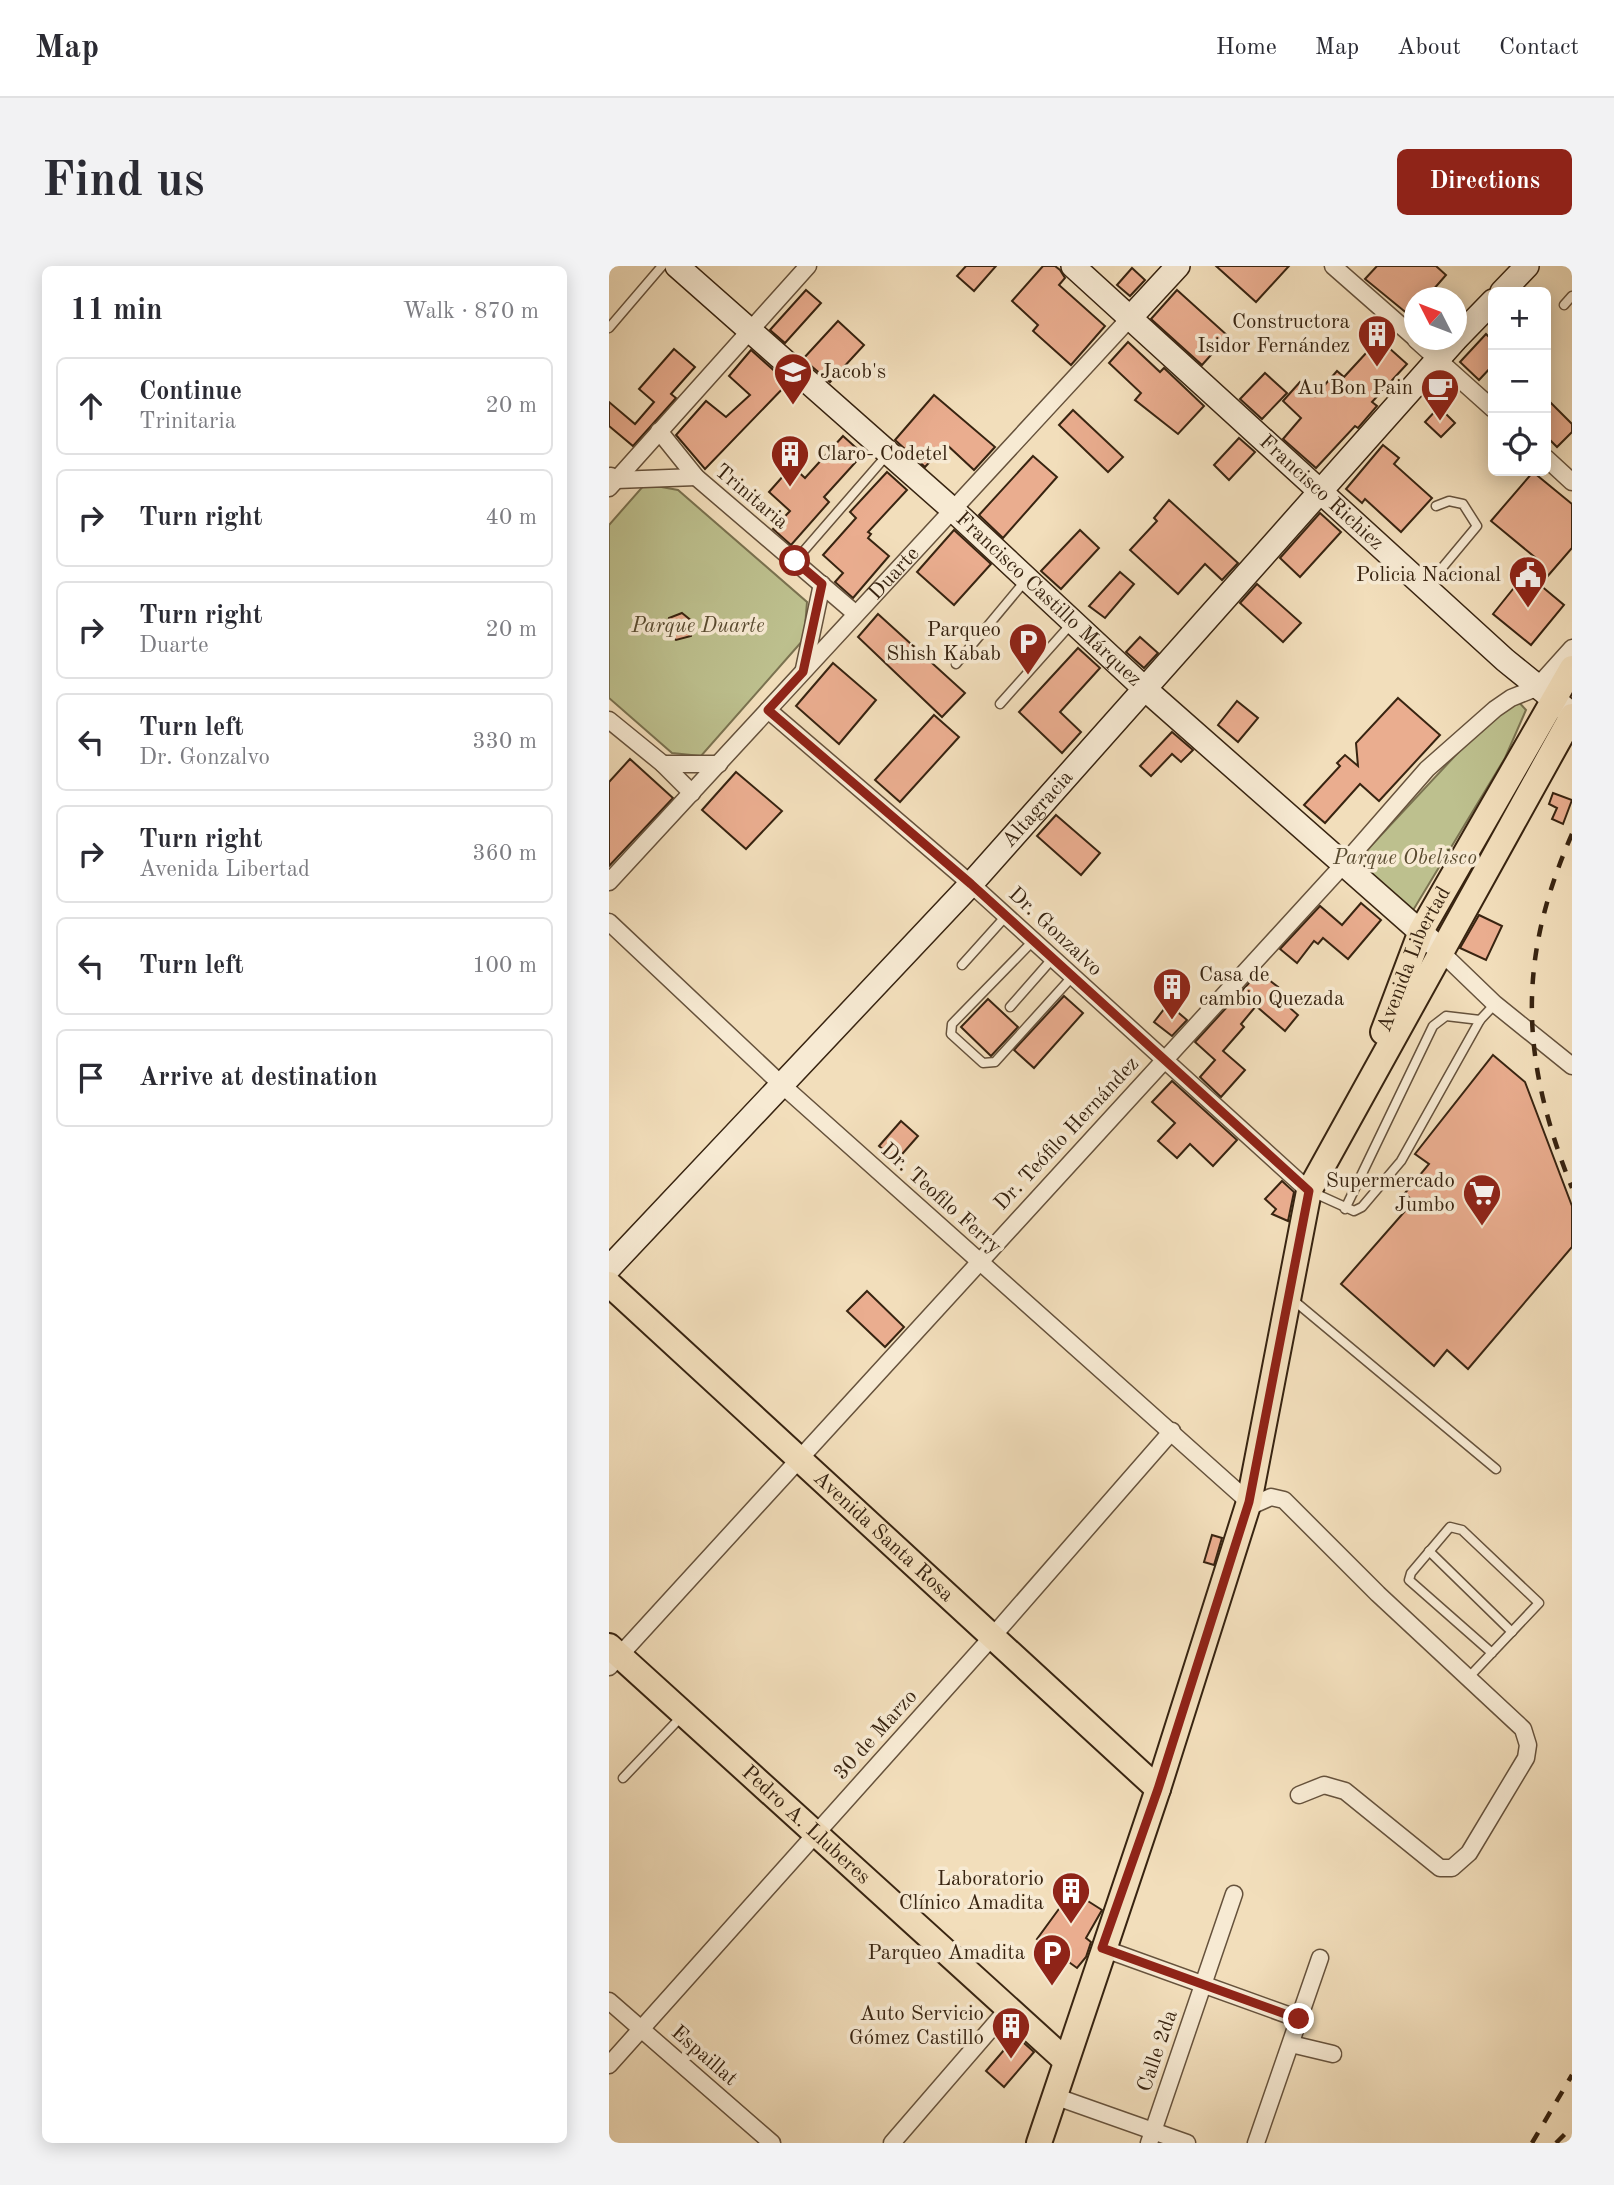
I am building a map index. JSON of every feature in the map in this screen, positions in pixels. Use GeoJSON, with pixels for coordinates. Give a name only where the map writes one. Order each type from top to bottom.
{"type":"FeatureCollection","features":[{"type":"Feature","properties":{"kind":"main road","name":"Francisco Castillo Márquez"},"geometry":{"type":"LineString","coordinates":[[677,266],[952,509],[1145,689],[1421,931],[1441,952]]}},
{"type":"Feature","properties":{"kind":"main road","name":"Francisco Richiez"},"geometry":{"type":"LineString","coordinates":[[1073,266],[1320,492],[1572,715]]}},
{"type":"Feature","properties":{"kind":"main road","name":"Duarte"},"geometry":{"type":"LineString","coordinates":[[1129,318],[1178,266]]}},
{"type":"Feature","properties":{"kind":"main road"},"geometry":{"type":"LineString","coordinates":[[1507,287],[1527,266]]}},
{"type":"Feature","properties":{"kind":"main road","name":"Altagracia"},"geometry":{"type":"LineString","coordinates":[[1467,328],[1488,306]]}},
{"type":"Feature","properties":{"kind":"main road","name":"Altagracia"},"geometry":{"type":"LineString","coordinates":[[609,1268],[971,884],[1445,350]]}},
{"type":"Feature","properties":{"kind":"main road","name":"Avenida Libertad"},"geometry":{"type":"LineString","coordinates":[[1353,1112],[1421,931],[1544,693],[1572,668]]}},
{"type":"Feature","properties":{"kind":"main road","name":"Avenida Libertad"},"geometry":{"type":"LineString","coordinates":[[1039,2143],[1102,1948],[1158,1789],[1249,1502],[1286,1295],[1309,1191],[1572,715]]}},
{"type":"Feature","properties":{"kind":"main road","name":"Avenida Santa Rosa"},"geometry":{"type":"LineString","coordinates":[[609,1284],[799,1462],[1158,1789]]}},
{"type":"Feature","properties":{"kind":"main road","name":"Pedro A. Lluberes"},"geometry":{"type":"LineString","coordinates":[[613,1656],[684,1713],[1065,2060]]}},
{"type":"Feature","properties":{"kind":"street"},"geometry":{"type":"LineString","coordinates":[[611,480],[659,431],[808,266]]}},
{"type":"Feature","properties":{"kind":"street"},"geometry":{"type":"LineString","coordinates":[[1333,266],[1404,329]]}},
{"type":"Feature","properties":{"kind":"street","name":"Duarte"},"geometry":{"type":"LineString","coordinates":[[609,882],[1129,318]]}},
{"type":"Feature","properties":{"kind":"street"},"geometry":{"type":"LineString","coordinates":[[1428,350],[1488,405]]}},
{"type":"Feature","properties":{"kind":"street","name":"Trinitaria"},"geometry":{"type":"LineString","coordinates":[[659,431],[696,477],[856,614]]}},
{"type":"Feature","properties":{"kind":"street"},"geometry":{"type":"LineString","coordinates":[[1551,463],[1572,482]]}},
{"type":"Feature","properties":{"kind":"street"},"geometry":{"type":"LineString","coordinates":[[611,480],[696,477]]}},
{"type":"Feature","properties":{"kind":"street"},"geometry":{"type":"LineString","coordinates":[[803,672],[822,584]]}},
{"type":"Feature","properties":{"kind":"street","name":"Dr. Teófilo Hernández"},"geometry":{"type":"LineString","coordinates":[[613,1656],[799,1462],[978,1261],[1345,864],[1427,769],[1503,704],[1544,693],[1572,649]]}},
{"type":"Feature","properties":{"kind":"street","name":"Dr. Gonzalvo"},"geometry":{"type":"LineString","coordinates":[[768,710],[971,884],[1309,1191]]}},
{"type":"Feature","properties":{"kind":"street"},"geometry":{"type":"LineString","coordinates":[[609,720],[663,764],[692,793]]}},
{"type":"Feature","properties":{"kind":"street"},"geometry":{"type":"LineString","coordinates":[[663,764],[719,764]]}},
{"type":"Feature","properties":{"kind":"street","name":"Dr. Teofilo Ferry"},"geometry":{"type":"LineString","coordinates":[[609,922],[782,1085],[1249,1502]]}},
{"type":"Feature","properties":{"kind":"street"},"geometry":{"type":"LineString","coordinates":[[1441,952],[1495,1004],[1572,1066]]}},
{"type":"Feature","properties":{"kind":"street","name":"30 de Marzo"},"geometry":{"type":"LineString","coordinates":[[609,2065],[992,1637],[1172,1431]]}},
{"type":"Feature","properties":{"kind":"street"},"geometry":{"type":"LineString","coordinates":[[1249,1502],[1255,1505],[1273,1497],[1284,1500],[1378,1594],[1523,1729],[1528,1745],[1526,1758],[1469,1853],[1452,1868],[1440,1868],[1345,1791],[1324,1785],[1299,1795]]}},
{"type":"Feature","properties":{"kind":"street","name":"Calle 2da"},"geometry":{"type":"LineString","coordinates":[[1151,2137],[1234,1894]]}},
{"type":"Feature","properties":{"kind":"street"},"geometry":{"type":"LineString","coordinates":[[1102,1948],[1299,2019]]}},
{"type":"Feature","properties":{"kind":"street"},"geometry":{"type":"LineString","coordinates":[[1257,2143],[1319,1958]]}},
{"type":"Feature","properties":{"kind":"street","name":"Espaillat"},"geometry":{"type":"LineString","coordinates":[[609,2001],[771,2143]]}},
{"type":"Feature","properties":{"kind":"street"},"geometry":{"type":"LineString","coordinates":[[892,2143],[1007,2010]]}},
{"type":"Feature","properties":{"kind":"street"},"geometry":{"type":"LineString","coordinates":[[1291,2044],[1333,2054]]}},
{"type":"Feature","properties":{"kind":"street"},"geometry":{"type":"LineString","coordinates":[[1054,2096],[1151,2137],[1187,2143]]}},
{"type":"Feature","properties":{"kind":"lane"},"geometry":{"type":"LineString","coordinates":[[609,328],[662,266]]}},
{"type":"Feature","properties":{"kind":"lane"},"geometry":{"type":"LineString","coordinates":[[1564,305],[1572,296]]}},
{"type":"Feature","properties":{"kind":"lane"},"geometry":{"type":"LineString","coordinates":[[795,561],[888,454]]}},
{"type":"Feature","properties":{"kind":"lane"},"geometry":{"type":"LineString","coordinates":[[1427,586],[1477,526],[1464,504],[1449,501],[1436,506]]}},
{"type":"Feature","properties":{"kind":"lane"},"geometry":{"type":"LineString","coordinates":[[956,664],[1028,578]]}},
{"type":"Feature","properties":{"kind":"lane"},"geometry":{"type":"LineString","coordinates":[[1000,704],[1074,621]]}},
{"type":"Feature","properties":{"kind":"lane"},"geometry":{"type":"LineString","coordinates":[[962,965],[1006,916]]}},
{"type":"Feature","properties":{"kind":"lane"},"geometry":{"type":"LineString","coordinates":[[1033,941],[953,1024],[951,1034],[983,1063],[995,1062],[1072,977]]}},
{"type":"Feature","properties":{"kind":"lane"},"geometry":{"type":"LineString","coordinates":[[1010,1007],[1053,958]]}},
{"type":"Feature","properties":{"kind":"lane"},"geometry":{"type":"LineString","coordinates":[[1309,1191],[1345,1209],[1354,1211],[1362,1207],[1401,1161],[1480,1020],[1495,1004]]}},
{"type":"Feature","properties":{"kind":"lane"},"geometry":{"type":"LineString","coordinates":[[1345,1209],[1433,1026],[1445,1016],[1480,1020]]}},
{"type":"Feature","properties":{"kind":"lane"},"geometry":{"type":"LineString","coordinates":[[1286,1295],[1496,1469]]}},
{"type":"Feature","properties":{"kind":"lane"},"geometry":{"type":"LineString","coordinates":[[1469,1677],[1492,1653],[1512,1632],[1539,1603],[1462,1530],[1450,1527],[1411,1573],[1409,1580],[1492,1653]]}},
{"type":"Feature","properties":{"kind":"lane"},"geometry":{"type":"LineString","coordinates":[[1429,1551],[1512,1632]]}},
{"type":"Feature","properties":{"kind":"lane"},"geometry":{"type":"LineString","coordinates":[[623,1778],[684,1713]]}},
{"type":"Feature","properties":{"kind":"green space","name":"Parque Duarte"},"geometry":{"type":"Polygon","coordinates":[[[645,484],[678,490],[807,602],[804,639],[701,756],[672,753],[609,698],[609,525],[645,484]]]}},
{"type":"Feature","properties":{"kind":"green space","name":"Parque Obelisco"},"geometry":{"type":"Polygon","coordinates":[[[1517,700],[1526,710],[1505,758],[1412,912],[1355,863],[1496,712],[1517,700]]]}},
{"type":"Feature","properties":{"kind":"building"},"geometry":{"type":"Polygon","coordinates":[[[966,266],[996,266],[974,291],[957,276],[966,266]]]}},
{"type":"Feature","properties":{"kind":"building"},"geometry":{"type":"Polygon","coordinates":[[[1043,266],[1055,266],[1060,270],[1065,278],[1059,285],[1105,326],[1071,365],[1033,331],[1038,325],[1012,301],[1043,266]]]}},
{"type":"Feature","properties":{"kind":"building"},"geometry":{"type":"Polygon","coordinates":[[[1216,266],[1289,266],[1256,302],[1216,266]]]}},
{"type":"Feature","properties":{"kind":"building"},"geometry":{"type":"Polygon","coordinates":[[[1377,266],[1436,266],[1446,275],[1436,287],[1404,287],[1404,311],[1365,279],[1377,266]]]}},
{"type":"Feature","properties":{"kind":"building"},"geometry":{"type":"Polygon","coordinates":[[[1132,268],[1145,280],[1130,296],[1117,285],[1132,268]]]}},
{"type":"Feature","properties":{"kind":"building"},"geometry":{"type":"Polygon","coordinates":[[[806,290],[821,303],[785,343],[770,330],[806,290]]]}},
{"type":"Feature","properties":{"kind":"building"},"geometry":{"type":"Polygon","coordinates":[[[1177,290],[1228,336],[1202,365],[1151,319],[1177,290]]]}},
{"type":"Feature","properties":{"kind":"building"},"geometry":{"type":"Polygon","coordinates":[[[838,321],[864,345],[830,382],[803,359],[838,321]]]}},
{"type":"Feature","properties":{"kind":"building"},"geometry":{"type":"Polygon","coordinates":[[[1486,334],[1488,336],[1488,370],[1479,380],[1460,362],[1486,334]]]}},
{"type":"Feature","properties":{"kind":"building"},"geometry":{"type":"Polygon","coordinates":[[[1379,339],[1407,364],[1372,402],[1377,406],[1358,428],[1355,426],[1316,468],[1283,439],[1301,418],[1283,401],[1300,382],[1315,396],[1337,371],[1344,377],[1379,339]]]}},
{"type":"Feature","properties":{"kind":"building"},"geometry":{"type":"Polygon","coordinates":[[[1128,342],[1160,372],[1164,368],[1204,406],[1178,434],[1135,400],[1141,393],[1109,363],[1128,342]]]}},
{"type":"Feature","properties":{"kind":"building"},"geometry":{"type":"Polygon","coordinates":[[[674,349],[695,367],[671,394],[676,398],[633,446],[609,426],[609,402],[635,424],[654,402],[639,389],[674,349]]]}},
{"type":"Feature","properties":{"kind":"building"},"geometry":{"type":"Polygon","coordinates":[[[751,350],[788,383],[705,469],[676,435],[706,401],[726,417],[750,395],[729,376],[751,350]]]}},
{"type":"Feature","properties":{"kind":"building"},"geometry":{"type":"Polygon","coordinates":[[[1265,373],[1287,393],[1262,419],[1240,399],[1265,373]]]}},
{"type":"Feature","properties":{"kind":"building"},"geometry":{"type":"Polygon","coordinates":[[[934,395],[995,447],[974,470],[946,444],[925,467],[895,440],[934,395]]]}},
{"type":"Feature","properties":{"kind":"building"},"geometry":{"type":"Polygon","coordinates":[[[1551,403],[1572,424],[1572,432],[1557,447],[1551,441],[1551,403]]]}},
{"type":"Feature","properties":{"kind":"building","name":"Au Bon Pain"},"geometry":{"type":"Polygon","coordinates":[[[1439,407],[1455,423],[1441,437],[1425,422],[1439,407]]]}},
{"type":"Feature","properties":{"kind":"building"},"geometry":{"type":"Polygon","coordinates":[[[1073,410],[1123,457],[1108,472],[1059,425],[1073,410]]]}},
{"type":"Feature","properties":{"kind":"building"},"geometry":{"type":"Polygon","coordinates":[[[843,436],[863,454],[824,497],[829,502],[791,545],[773,529],[790,511],[769,492],[792,466],[805,478],[843,436]]]}},
{"type":"Feature","properties":{"kind":"building"},"geometry":{"type":"Polygon","coordinates":[[[1239,438],[1255,452],[1229,480],[1214,465],[1239,438]]]}},
{"type":"Feature","properties":{"kind":"building"},"geometry":{"type":"Polygon","coordinates":[[[1383,445],[1399,458],[1394,464],[1432,498],[1401,532],[1365,499],[1362,503],[1346,489],[1383,445]]]}},
{"type":"Feature","properties":{"kind":"building"},"geometry":{"type":"Polygon","coordinates":[[[1033,456],[1057,477],[1003,538],[979,515],[1033,456]]]}},
{"type":"Feature","properties":{"kind":"building"},"geometry":{"type":"Polygon","coordinates":[[[887,472],[907,490],[868,532],[871,534],[868,538],[889,556],[853,598],[835,582],[843,573],[823,555],[856,518],[850,512],[887,472]]]}},
{"type":"Feature","properties":{"kind":"building"},"geometry":{"type":"Polygon","coordinates":[[[1530,476],[1538,476],[1572,504],[1572,548],[1540,585],[1564,605],[1531,645],[1493,614],[1537,559],[1491,521],[1530,476]]]}},
{"type":"Feature","properties":{"kind":"building"},"geometry":{"type":"Polygon","coordinates":[[[1169,500],[1238,563],[1222,580],[1205,564],[1178,594],[1130,550],[1157,521],[1154,518],[1169,500]]]}},
{"type":"Feature","properties":{"kind":"building"},"geometry":{"type":"Polygon","coordinates":[[[1320,513],[1341,532],[1300,577],[1280,558],[1320,513]]]}},
{"type":"Feature","properties":{"kind":"building"},"geometry":{"type":"Polygon","coordinates":[[[954,530],[991,564],[954,605],[917,572],[954,530]]]}},
{"type":"Feature","properties":{"kind":"building"},"geometry":{"type":"Polygon","coordinates":[[[1080,530],[1099,548],[1061,589],[1041,571],[1080,530]]]}},
{"type":"Feature","properties":{"kind":"building"},"geometry":{"type":"Polygon","coordinates":[[[1120,572],[1134,584],[1105,618],[1089,606],[1120,572]]]}},
{"type":"Feature","properties":{"kind":"building"},"geometry":{"type":"Polygon","coordinates":[[[1257,584],[1301,623],[1283,642],[1240,603],[1257,584]]]}},
{"type":"Feature","properties":{"kind":"building"},"geometry":{"type":"Polygon","coordinates":[[[682,613],[693,622],[691,636],[676,640],[667,632],[669,618],[682,613]]]}},
{"type":"Feature","properties":{"kind":"building"},"geometry":{"type":"Polygon","coordinates":[[[878,614],[965,693],[942,717],[858,637],[878,614]]]}},
{"type":"Feature","properties":{"kind":"building"},"geometry":{"type":"Polygon","coordinates":[[[1140,637],[1158,653],[1144,668],[1126,652],[1140,637]]]}},
{"type":"Feature","properties":{"kind":"building"},"geometry":{"type":"Polygon","coordinates":[[[1078,648],[1100,668],[1060,712],[1081,732],[1062,753],[1019,712],[1078,648]]]}},
{"type":"Feature","properties":{"kind":"building"},"geometry":{"type":"Polygon","coordinates":[[[833,663],[876,700],[839,744],[796,706],[833,663]]]}},
{"type":"Feature","properties":{"kind":"building"},"geometry":{"type":"Polygon","coordinates":[[[1398,698],[1440,735],[1379,801],[1360,784],[1325,823],[1304,805],[1340,766],[1337,763],[1345,755],[1358,766],[1356,743],[1398,698]]]}},
{"type":"Feature","properties":{"kind":"building"},"geometry":{"type":"Polygon","coordinates":[[[1237,701],[1258,718],[1238,742],[1218,725],[1237,701]]]}},
{"type":"Feature","properties":{"kind":"building"},"geometry":{"type":"Polygon","coordinates":[[[934,715],[959,737],[900,802],[875,780],[934,715]]]}},
{"type":"Feature","properties":{"kind":"building"},"geometry":{"type":"Polygon","coordinates":[[[1172,732],[1193,750],[1181,762],[1172,754],[1151,776],[1140,766],[1172,732]]]}},
{"type":"Feature","properties":{"kind":"building"},"geometry":{"type":"Polygon","coordinates":[[[630,759],[673,798],[609,866],[609,782],[630,759]]]}},
{"type":"Feature","properties":{"kind":"building"},"geometry":{"type":"Polygon","coordinates":[[[736,772],[782,811],[746,849],[702,810],[736,772]]]}},
{"type":"Feature","properties":{"kind":"building"},"geometry":{"type":"Polygon","coordinates":[[[1553,793],[1572,800],[1563,824],[1552,819],[1557,808],[1549,804],[1553,793]]]}},
{"type":"Feature","properties":{"kind":"building"},"geometry":{"type":"Polygon","coordinates":[[[1056,815],[1100,853],[1081,875],[1037,836],[1056,815]]]}},
{"type":"Feature","properties":{"kind":"building"},"geometry":{"type":"Polygon","coordinates":[[[1361,903],[1381,920],[1348,959],[1323,938],[1318,944],[1314,941],[1297,963],[1280,949],[1320,906],[1342,925],[1361,903]]]}},
{"type":"Feature","properties":{"kind":"building"},"geometry":{"type":"Polygon","coordinates":[[[1479,915],[1502,926],[1486,960],[1460,948],[1479,915]]]}},
{"type":"Feature","properties":{"kind":"building"},"geometry":{"type":"Polygon","coordinates":[[[1259,972],[1278,987],[1273,993],[1298,1015],[1285,1031],[1256,1006],[1241,1024],[1244,1027],[1223,1051],[1245,1070],[1221,1097],[1200,1077],[1215,1060],[1195,1042],[1259,972]]]}},
{"type":"Feature","properties":{"kind":"building"},"geometry":{"type":"Polygon","coordinates":[[[1064,996],[1083,1013],[1034,1068],[1014,1050],[1064,996]]]}},
{"type":"Feature","properties":{"kind":"building"},"geometry":{"type":"Polygon","coordinates":[[[988,999],[1018,1027],[991,1056],[961,1027],[988,999]]]}},
{"type":"Feature","properties":{"kind":"building","name":"Casa de cambio Quezada"},"geometry":{"type":"Polygon","coordinates":[[[1168,1004],[1187,1020],[1172,1036],[1154,1022],[1168,1004]]]}},
{"type":"Feature","properties":{"kind":"building","name":"Supermercado Jumbo"},"geometry":{"type":"Polygon","coordinates":[[[1493,1055],[1525,1082],[1572,1206],[1572,1247],[1468,1369],[1447,1350],[1434,1366],[1341,1284],[1413,1202],[1405,1193],[1429,1164],[1415,1154],[1493,1055]]]}},
{"type":"Feature","properties":{"kind":"building"},"geometry":{"type":"Polygon","coordinates":[[[1172,1081],[1237,1140],[1213,1166],[1190,1144],[1177,1158],[1158,1141],[1175,1123],[1152,1102],[1172,1081]]]}},
{"type":"Feature","properties":{"kind":"building"},"geometry":{"type":"Polygon","coordinates":[[[901,1121],[918,1136],[896,1161],[879,1146],[901,1121]]]}},
{"type":"Feature","properties":{"kind":"building"},"geometry":{"type":"Polygon","coordinates":[[[1282,1181],[1294,1192],[1288,1221],[1272,1214],[1276,1209],[1265,1199],[1282,1181]]]}},
{"type":"Feature","properties":{"kind":"building"},"geometry":{"type":"Polygon","coordinates":[[[867,1291],[904,1327],[885,1347],[847,1311],[867,1291]]]}},
{"type":"Feature","properties":{"kind":"building"},"geometry":{"type":"Polygon","coordinates":[[[1212,1535],[1222,1538],[1214,1565],[1204,1562],[1212,1535]]]}},
{"type":"Feature","properties":{"kind":"building","name":"Laboratorio Clínico Amadita"},"geometry":{"type":"Polygon","coordinates":[[[1072,1891],[1102,1910],[1086,1938],[1091,1942],[1086,1957],[1077,1968],[1037,1939],[1072,1891]]]}},
{"type":"Feature","properties":{"kind":"building","name":"Auto Servicio Gómez Castillo"},"geometry":{"type":"Polygon","coordinates":[[[1016,2036],[1034,2052],[1004,2087],[986,2071],[1016,2036]]]}},
{"type":"Feature","properties":{"kind":"railway"},"geometry":{"type":"LineString","coordinates":[[1572,834],[1541,925],[1534,969],[1532,1011],[1535,1053],[1543,1097],[1572,1188]]}},
{"type":"Feature","properties":{"kind":"railway"},"geometry":{"type":"LineString","coordinates":[[1532,2143],[1572,2075]]}},
{"type":"Feature","properties":{"kind":"railway"},"geometry":{"type":"LineString","coordinates":[[1556,2143],[1572,2127]]}},
{"type":"Feature","properties":{"kind":"place","name":"Constructora Isidor Fernández"},"geometry":{"type":"Point","coordinates":[1377,368]}},
{"type":"Feature","properties":{"kind":"place","name":"Jacob's"},"geometry":{"type":"Point","coordinates":[793,406]}},
{"type":"Feature","properties":{"kind":"place","name":"Au Bon Pain"},"geometry":{"type":"Point","coordinates":[1440,422]}},
{"type":"Feature","properties":{"kind":"place","name":"Claro- Codetel"},"geometry":{"type":"Point","coordinates":[790,488]}},
{"type":"Feature","properties":{"kind":"place","name":"Policia Nacional"},"geometry":{"type":"Point","coordinates":[1528,609]}},
{"type":"Feature","properties":{"kind":"place","name":"Parqueo Shish Kabab"},"geometry":{"type":"Point","coordinates":[1028,676]}},
{"type":"Feature","properties":{"kind":"place","name":"Casa de cambio Quezada"},"geometry":{"type":"Point","coordinates":[1172,1021]}},
{"type":"Feature","properties":{"kind":"place","name":"Supermercado Jumbo"},"geometry":{"type":"Point","coordinates":[1482,1227]}},
{"type":"Feature","properties":{"kind":"place","name":"Laboratorio Clínico Amadita"},"geometry":{"type":"Point","coordinates":[1071,1925]}},
{"type":"Feature","properties":{"kind":"place","name":"Parqueo Amadita"},"geometry":{"type":"Point","coordinates":[1052,1987]}},
{"type":"Feature","properties":{"kind":"place","name":"Auto Servicio Gómez Castillo"},"geometry":{"type":"Point","coordinates":[1011,2060]}},
{"type":"Feature","properties":{"kind":"route"},"geometry":{"type":"LineString","coordinates":[[795,561],[822,584],[803,672],[768,710],[971,884],[1309,1191],[1286,1295],[1249,1502],[1158,1789],[1102,1948],[1299,2019]]}}]}
